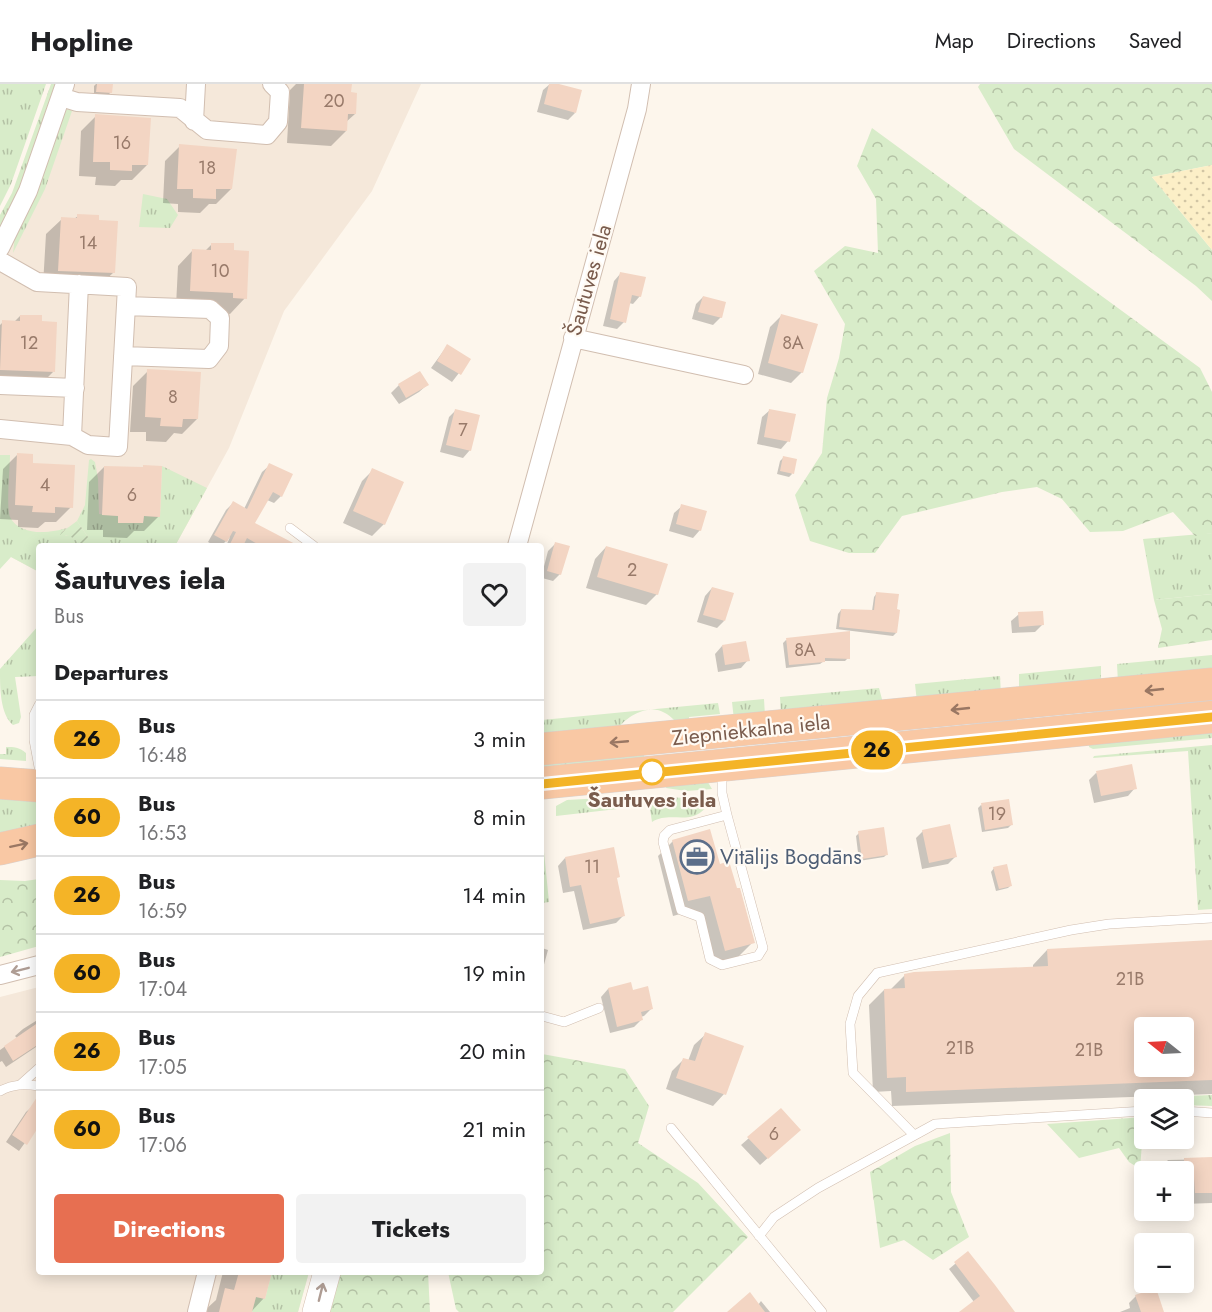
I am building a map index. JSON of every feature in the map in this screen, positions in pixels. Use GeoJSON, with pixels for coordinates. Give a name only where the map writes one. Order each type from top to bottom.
{"type":"FeatureCollection","features":[{"type":"Feature","properties":{"kind":"highway","name":"Ziepniekkalna iela"},"geometry":{"type":"LineString","coordinates":[[544,749],[1212,684]]}},
{"type":"Feature","properties":{"kind":"highway","name":"Ziepniekkalna iela"},"geometry":{"type":"LineString","coordinates":[[544,783],[1212,717]]}},
{"type":"Feature","properties":{"kind":"highway"},"geometry":{"type":"LineString","coordinates":[[660,738],[667,746],[670,756],[665,771]]}},
{"type":"Feature","properties":{"kind":"highway"},"geometry":{"type":"LineString","coordinates":[[0,783],[36,786]]}},
{"type":"Feature","properties":{"kind":"highway"},"geometry":{"type":"LineString","coordinates":[[0,849],[36,841]]}},
{"type":"Feature","properties":{"kind":"main road"},"geometry":{"type":"LineString","coordinates":[[316,1312],[326,1275]]}},
{"type":"Feature","properties":{"kind":"street"},"geometry":{"type":"LineString","coordinates":[[194,121],[196,84]]}},
{"type":"Feature","properties":{"kind":"street"},"geometry":{"type":"LineString","coordinates":[[0,248],[28,191],[63,90],[77,102],[180,108],[207,130],[267,135],[278,122],[280,92],[272,84]]}},
{"type":"Feature","properties":{"kind":"street","name":"Šautuves iela"},"geometry":{"type":"LineString","coordinates":[[518,543],[637,109],[641,84]]}},
{"type":"Feature","properties":{"kind":"street"},"geometry":{"type":"LineString","coordinates":[[0,261],[37,282],[127,287],[118,447],[88,446],[72,436],[0,429]]}},
{"type":"Feature","properties":{"kind":"street"},"geometry":{"type":"LineString","coordinates":[[72,436],[79,284]]}},
{"type":"Feature","properties":{"kind":"street"},"geometry":{"type":"LineString","coordinates":[[123,356],[208,359],[219,346],[220,318],[210,309],[126,306]]}},
{"type":"Feature","properties":{"kind":"street"},"geometry":{"type":"LineString","coordinates":[[573,338],[744,375]]}},
{"type":"Feature","properties":{"kind":"street"},"geometry":{"type":"LineString","coordinates":[[0,385],[75,388]]}},
{"type":"Feature","properties":{"kind":"street"},"geometry":{"type":"LineString","coordinates":[[0,975],[36,966]]}},
{"type":"Feature","properties":{"kind":"street"},"geometry":{"type":"LineString","coordinates":[[197,1312],[206,1275]]}},
{"type":"Feature","properties":{"kind":"lane"},"geometry":{"type":"LineString","coordinates":[[290,528],[310,543]]}},
{"type":"Feature","properties":{"kind":"lane"},"geometry":{"type":"LineString","coordinates":[[36,711],[34,715],[36,732]]}},
{"type":"Feature","properties":{"kind":"lane"},"geometry":{"type":"LineString","coordinates":[[722,765],[727,815],[763,948],[758,956],[722,965],[710,959],[700,917],[681,910],[663,842],[664,836],[670,830],[727,815]]}},
{"type":"Feature","properties":{"kind":"lane"},"geometry":{"type":"LineString","coordinates":[[914,1135],[853,1073],[850,1024],[858,996],[877,973],[1071,930],[1109,924],[1212,918]]}},
{"type":"Feature","properties":{"kind":"lane"},"geometry":{"type":"LineString","coordinates":[[544,1017],[564,1022],[599,1008]]}},
{"type":"Feature","properties":{"kind":"lane"},"geometry":{"type":"LineString","coordinates":[[20,1085],[36,1071]]}},
{"type":"Feature","properties":{"kind":"lane"},"geometry":{"type":"LineString","coordinates":[[0,1091],[10,1085],[36,1086]]}},
{"type":"Feature","properties":{"kind":"lane"},"geometry":{"type":"LineString","coordinates":[[759,1236],[774,1217],[818,1188],[935,1124],[1134,1112]]}},
{"type":"Feature","properties":{"kind":"lane"},"geometry":{"type":"LineString","coordinates":[[1194,1112],[1212,1113]]}},
{"type":"Feature","properties":{"kind":"lane"},"geometry":{"type":"LineString","coordinates":[[671,1128],[822,1312]]}},
{"type":"Feature","properties":{"kind":"shaded area"},"geometry":{"type":"Polygon","coordinates":[[[74,84],[421,84],[372,191],[284,311],[229,448],[177,543],[36,543],[36,570],[0,551],[0,260],[38,190],[74,84]]]}},
{"type":"Feature","properties":{"kind":"shaded area"},"geometry":{"type":"Polygon","coordinates":[[[36,988],[36,1275],[308,1275],[298,1312],[0,1312],[0,997],[36,988]]]}},
{"type":"Feature","properties":{"kind":"green space"},"geometry":{"type":"Polygon","coordinates":[[[0,84],[46,84],[11,184],[0,206],[0,84]]]}},
{"type":"Feature","properties":{"kind":"green space"},"geometry":{"type":"Polygon","coordinates":[[[51,84],[57,84],[22,183],[0,228],[0,215],[12,193],[51,84]]]}},
{"type":"Feature","properties":{"kind":"green space"},"geometry":{"type":"Polygon","coordinates":[[[980,84],[1212,84],[1212,165],[1152,177],[1212,250],[1212,301],[1196,286],[1014,149],[978,87],[980,84]]]}},
{"type":"Feature","properties":{"kind":"green space"},"geometry":{"type":"Polygon","coordinates":[[[66,110],[72,111],[45,189],[13,253],[15,236],[34,199],[66,110]]]}},
{"type":"Feature","properties":{"kind":"green space"},"geometry":{"type":"Polygon","coordinates":[[[872,128],[1200,368],[1212,392],[1212,533],[1195,536],[1173,512],[1123,531],[1090,532],[1062,499],[1037,487],[1002,492],[902,516],[875,553],[849,553],[810,541],[795,495],[822,453],[827,398],[839,358],[845,324],[814,271],[845,246],[878,253],[876,199],[857,166],[872,128]]]}},
{"type":"Feature","properties":{"kind":"green space"},"geometry":{"type":"Polygon","coordinates":[[[143,194],[167,199],[178,215],[170,228],[139,227],[143,194]]]}},
{"type":"Feature","properties":{"kind":"green space"},"geometry":{"type":"Polygon","coordinates":[[[0,455],[10,455],[8,505],[10,517],[21,528],[28,531],[45,532],[67,528],[62,532],[79,543],[36,543],[36,570],[11,557],[0,569],[0,455]]]}},
{"type":"Feature","properties":{"kind":"green space"},"geometry":{"type":"Polygon","coordinates":[[[89,460],[95,462],[99,514],[118,516],[118,523],[143,523],[144,516],[160,517],[162,466],[207,488],[177,543],[93,543],[95,541],[88,537],[77,521],[85,505],[89,460]]]}},
{"type":"Feature","properties":{"kind":"green space"},"geometry":{"type":"Polygon","coordinates":[[[77,521],[88,537],[94,537],[96,541],[79,543],[70,536],[60,535],[77,521]]]}},
{"type":"Feature","properties":{"kind":"green space"},"geometry":{"type":"Polygon","coordinates":[[[1212,533],[1212,594],[1154,600],[1143,539],[1212,533]]]}},
{"type":"Feature","properties":{"kind":"green space"},"geometry":{"type":"Polygon","coordinates":[[[1212,594],[1212,640],[1158,648],[1162,629],[1154,600],[1212,594]]]}},
{"type":"Feature","properties":{"kind":"green space"},"geometry":{"type":"Polygon","coordinates":[[[36,628],[36,676],[15,677],[21,717],[19,723],[13,725],[3,707],[0,669],[36,628]]]}},
{"type":"Feature","properties":{"kind":"green space"},"geometry":{"type":"Polygon","coordinates":[[[1212,655],[1212,674],[1118,683],[1117,664],[1212,655]]]}},
{"type":"Feature","properties":{"kind":"green space"},"geometry":{"type":"Polygon","coordinates":[[[1101,666],[1101,684],[1019,692],[1019,674],[1101,666]]]}},
{"type":"Feature","properties":{"kind":"green space"},"geometry":{"type":"Polygon","coordinates":[[[1000,676],[1001,695],[917,702],[915,684],[1000,676]]]}},
{"type":"Feature","properties":{"kind":"green space"},"geometry":{"type":"Polygon","coordinates":[[[879,688],[883,703],[781,715],[780,697],[879,688]]]}},
{"type":"Feature","properties":{"kind":"green space"},"geometry":{"type":"Polygon","coordinates":[[[764,699],[765,716],[734,720],[732,702],[764,699]]]}},
{"type":"Feature","properties":{"kind":"green space"},"geometry":{"type":"Polygon","coordinates":[[[718,703],[720,714],[689,717],[689,725],[680,727],[673,719],[654,709],[718,703]]]}},
{"type":"Feature","properties":{"kind":"green space"},"geometry":{"type":"Polygon","coordinates":[[[645,710],[638,712],[617,730],[544,738],[544,720],[645,710]]]}},
{"type":"Feature","properties":{"kind":"green space"},"geometry":{"type":"Polygon","coordinates":[[[1212,728],[1212,738],[1093,749],[1089,747],[1089,740],[1212,728]]]}},
{"type":"Feature","properties":{"kind":"green space"},"geometry":{"type":"Polygon","coordinates":[[[1212,745],[1212,909],[1198,910],[1188,751],[1093,758],[1094,756],[1212,745]]]}},
{"type":"Feature","properties":{"kind":"green space"},"geometry":{"type":"Polygon","coordinates":[[[6,747],[16,748],[26,753],[26,761],[0,759],[0,754],[6,754],[6,747]]]}},
{"type":"Feature","properties":{"kind":"green space"},"geometry":{"type":"Polygon","coordinates":[[[644,754],[644,758],[544,773],[544,760],[644,754]]]}},
{"type":"Feature","properties":{"kind":"green space"},"geometry":{"type":"Polygon","coordinates":[[[706,779],[712,789],[686,791],[666,788],[667,785],[706,779]]]}},
{"type":"Feature","properties":{"kind":"green space"},"geometry":{"type":"Polygon","coordinates":[[[0,794],[36,797],[36,830],[0,837],[0,794]]]}},
{"type":"Feature","properties":{"kind":"green space"},"geometry":{"type":"Polygon","coordinates":[[[648,796],[712,798],[705,808],[691,817],[668,817],[652,822],[648,796]]]}},
{"type":"Feature","properties":{"kind":"green space"},"geometry":{"type":"Polygon","coordinates":[[[619,797],[626,808],[556,816],[556,806],[567,800],[619,797]]]}},
{"type":"Feature","properties":{"kind":"green space"},"geometry":{"type":"Polygon","coordinates":[[[544,852],[549,902],[544,903],[544,852]]]}},
{"type":"Feature","properties":{"kind":"green space"},"geometry":{"type":"Polygon","coordinates":[[[36,879],[36,947],[0,957],[0,880],[36,879]]]}},
{"type":"Feature","properties":{"kind":"green space"},"geometry":{"type":"Polygon","coordinates":[[[544,1054],[625,1069],[649,1106],[638,1143],[698,1183],[748,1237],[673,1312],[459,1312],[456,1309],[449,1275],[544,1275],[544,1054]]]}},
{"type":"Feature","properties":{"kind":"green space"},"geometry":{"type":"Polygon","coordinates":[[[1212,1095],[1212,1106],[1194,1105],[1194,1096],[1212,1095]]]}},
{"type":"Feature","properties":{"kind":"green space"},"geometry":{"type":"Polygon","coordinates":[[[1134,1118],[1134,1149],[1142,1149],[1141,1161],[1134,1161],[1134,1165],[1119,1148],[1079,1158],[1047,1124],[1134,1118]]]}},
{"type":"Feature","properties":{"kind":"green space"},"geometry":{"type":"Polygon","coordinates":[[[950,1133],[951,1192],[969,1237],[933,1260],[904,1240],[880,1248],[870,1172],[915,1146],[950,1133]]]}},
{"type":"Feature","properties":{"kind":"green space"},"geometry":{"type":"Polygon","coordinates":[[[271,1275],[308,1275],[298,1312],[252,1312],[256,1297],[265,1299],[271,1275]]]}},
{"type":"Feature","properties":{"kind":"green space"},"geometry":{"type":"Polygon","coordinates":[[[340,1275],[428,1275],[430,1312],[330,1312],[340,1275]]]}},
{"type":"Feature","properties":{"kind":"sand"},"geometry":{"type":"Polygon","coordinates":[[[1212,165],[1212,250],[1152,177],[1212,165]]]}},
{"type":"Feature","properties":{"kind":"building"},"geometry":{"type":"Polygon","coordinates":[[[97,84],[113,84],[112,93],[96,92],[97,84]]]}},
{"type":"Feature","properties":{"kind":"building"},"geometry":{"type":"Polygon","coordinates":[[[304,84],[352,84],[351,92],[357,93],[356,114],[348,114],[347,131],[301,128],[304,84]]]}},
{"type":"Feature","properties":{"kind":"building"},"geometry":{"type":"Polygon","coordinates":[[[549,84],[582,90],[576,113],[544,104],[549,84]]]}},
{"type":"Feature","properties":{"kind":"building"},"geometry":{"type":"Polygon","coordinates":[[[95,114],[151,118],[148,165],[132,165],[132,171],[110,170],[110,162],[93,162],[95,114]]]}},
{"type":"Feature","properties":{"kind":"building"},"geometry":{"type":"Polygon","coordinates":[[[179,144],[237,149],[232,189],[216,189],[216,199],[193,198],[193,189],[177,189],[179,144]]]}},
{"type":"Feature","properties":{"kind":"building"},"geometry":{"type":"Polygon","coordinates":[[[77,214],[99,215],[99,220],[118,221],[115,273],[58,271],[61,217],[77,218],[77,214]]]}},
{"type":"Feature","properties":{"kind":"building"},"geometry":{"type":"Polygon","coordinates":[[[211,243],[234,243],[234,250],[249,251],[247,299],[233,298],[233,293],[190,291],[192,249],[211,250],[211,243]]]}},
{"type":"Feature","properties":{"kind":"building"},"geometry":{"type":"Polygon","coordinates":[[[620,272],[646,277],[641,297],[632,295],[626,323],[610,319],[620,272]]]}},
{"type":"Feature","properties":{"kind":"building"},"geometry":{"type":"Polygon","coordinates":[[[703,296],[726,302],[722,318],[698,312],[703,296]]]}},
{"type":"Feature","properties":{"kind":"building"},"geometry":{"type":"Polygon","coordinates":[[[781,314],[818,324],[803,373],[768,363],[781,314]]]}},
{"type":"Feature","properties":{"kind":"building"},"geometry":{"type":"Polygon","coordinates":[[[20,315],[42,315],[42,321],[57,322],[55,372],[0,370],[2,320],[20,321],[20,315]]]}},
{"type":"Feature","properties":{"kind":"building"},"geometry":{"type":"Polygon","coordinates":[[[447,344],[471,359],[461,375],[437,361],[447,344]]]}},
{"type":"Feature","properties":{"kind":"building"},"geometry":{"type":"Polygon","coordinates":[[[147,369],[201,372],[198,419],[183,419],[182,427],[160,426],[161,418],[145,417],[147,369]]]}},
{"type":"Feature","properties":{"kind":"building"},"geometry":{"type":"Polygon","coordinates":[[[420,371],[429,385],[406,398],[398,384],[420,371]]]}},
{"type":"Feature","properties":{"kind":"building"},"geometry":{"type":"Polygon","coordinates":[[[455,409],[480,415],[471,451],[446,445],[455,409]]]}},
{"type":"Feature","properties":{"kind":"building"},"geometry":{"type":"Polygon","coordinates":[[[769,409],[796,414],[790,442],[764,437],[769,409]]]}},
{"type":"Feature","properties":{"kind":"building"},"geometry":{"type":"Polygon","coordinates":[[[17,453],[33,454],[33,463],[75,465],[73,508],[55,507],[55,513],[32,512],[33,506],[15,505],[17,453]]]}},
{"type":"Feature","properties":{"kind":"building"},"geometry":{"type":"Polygon","coordinates":[[[783,456],[797,459],[794,474],[780,471],[783,456]]]}},
{"type":"Feature","properties":{"kind":"building"},"geometry":{"type":"Polygon","coordinates":[[[269,463],[293,474],[282,497],[273,492],[255,523],[293,543],[256,543],[247,538],[244,543],[230,543],[236,532],[233,531],[227,542],[214,535],[233,501],[247,509],[269,463]]]}},
{"type":"Feature","properties":{"kind":"building"},"geometry":{"type":"Polygon","coordinates":[[[143,465],[162,466],[160,517],[144,516],[143,523],[118,523],[118,516],[102,515],[104,466],[143,467],[143,465]]]}},
{"type":"Feature","properties":{"kind":"building"},"geometry":{"type":"Polygon","coordinates":[[[372,468],[404,482],[385,525],[353,511],[372,468]]]}},
{"type":"Feature","properties":{"kind":"building"},"geometry":{"type":"Polygon","coordinates":[[[681,504],[707,511],[701,531],[676,524],[681,504]]]}},
{"type":"Feature","properties":{"kind":"building"},"geometry":{"type":"Polygon","coordinates":[[[555,542],[570,546],[561,575],[547,571],[555,542]]]}},
{"type":"Feature","properties":{"kind":"building"},"geometry":{"type":"Polygon","coordinates":[[[606,546],[668,564],[658,595],[597,577],[606,546]]]}},
{"type":"Feature","properties":{"kind":"building"},"geometry":{"type":"Polygon","coordinates":[[[712,587],[734,593],[725,621],[703,615],[712,587]]]}},
{"type":"Feature","properties":{"kind":"building"},"geometry":{"type":"Polygon","coordinates":[[[876,592],[899,594],[897,609],[900,610],[897,633],[839,627],[841,609],[874,610],[876,592]]]}},
{"type":"Feature","properties":{"kind":"building"},"geometry":{"type":"Polygon","coordinates":[[[1043,611],[1044,625],[1019,627],[1018,612],[1043,611]]]}},
{"type":"Feature","properties":{"kind":"building"},"geometry":{"type":"Polygon","coordinates":[[[850,631],[850,659],[825,658],[825,662],[789,665],[786,638],[850,631]]]}},
{"type":"Feature","properties":{"kind":"building"},"geometry":{"type":"Polygon","coordinates":[[[746,641],[750,661],[725,665],[722,645],[746,641]]]}},
{"type":"Feature","properties":{"kind":"building"},"geometry":{"type":"Polygon","coordinates":[[[1132,764],[1137,789],[1101,796],[1096,771],[1132,764]]]}},
{"type":"Feature","properties":{"kind":"building"},"geometry":{"type":"Polygon","coordinates":[[[1009,799],[1013,825],[985,830],[981,803],[1009,799]]]}},
{"type":"Feature","properties":{"kind":"building"},"geometry":{"type":"Polygon","coordinates":[[[950,824],[957,857],[929,863],[922,830],[950,824]]]}},
{"type":"Feature","properties":{"kind":"building"},"geometry":{"type":"Polygon","coordinates":[[[884,827],[888,855],[862,859],[858,831],[884,827]]]}},
{"type":"Feature","properties":{"kind":"building"},"geometry":{"type":"Polygon","coordinates":[[[710,829],[720,864],[729,861],[737,888],[740,888],[755,943],[725,951],[710,896],[688,901],[672,840],[710,829]]]}},
{"type":"Feature","properties":{"kind":"building"},"geometry":{"type":"Polygon","coordinates":[[[614,847],[620,877],[617,878],[625,916],[590,924],[581,885],[570,887],[565,857],[614,847]]]}},
{"type":"Feature","properties":{"kind":"building"},"geometry":{"type":"Polygon","coordinates":[[[1007,864],[1012,886],[999,889],[993,867],[1007,864]]]}},
{"type":"Feature","properties":{"kind":"building"},"geometry":{"type":"Polygon","coordinates":[[[1212,940],[1212,1080],[906,1092],[906,1077],[887,1078],[884,989],[905,988],[904,974],[1048,966],[1047,949],[1212,940]]]}},
{"type":"Feature","properties":{"kind":"building"},"geometry":{"type":"Polygon","coordinates":[[[631,982],[633,990],[648,986],[653,1009],[641,1012],[643,1020],[617,1027],[608,988],[631,982]]]}},
{"type":"Feature","properties":{"kind":"building"},"geometry":{"type":"Polygon","coordinates":[[[36,1024],[36,1046],[13,1061],[4,1046],[36,1024]]]}},
{"type":"Feature","properties":{"kind":"building"},"geometry":{"type":"Polygon","coordinates":[[[705,1032],[744,1046],[726,1095],[676,1078],[683,1058],[695,1061],[705,1032]]]}},
{"type":"Feature","properties":{"kind":"building"},"geometry":{"type":"Polygon","coordinates":[[[36,1099],[36,1131],[27,1145],[12,1135],[36,1099]]]}},
{"type":"Feature","properties":{"kind":"building"},"geometry":{"type":"Polygon","coordinates":[[[781,1108],[801,1130],[768,1159],[747,1137],[781,1108]]]}},
{"type":"Feature","properties":{"kind":"building"},"geometry":{"type":"Polygon","coordinates":[[[1212,1157],[1212,1193],[1195,1193],[1194,1161],[1184,1161],[1184,1158],[1212,1157]]]}},
{"type":"Feature","properties":{"kind":"building"},"geometry":{"type":"Polygon","coordinates":[[[968,1251],[1015,1312],[959,1312],[980,1296],[954,1262],[968,1251]]]}},
{"type":"Feature","properties":{"kind":"building"},"geometry":{"type":"Polygon","coordinates":[[[238,1275],[271,1275],[265,1299],[256,1297],[252,1312],[219,1312],[225,1288],[234,1290],[238,1275]]]}},
{"type":"Feature","properties":{"kind":"building"},"geometry":{"type":"Polygon","coordinates":[[[750,1292],[765,1312],[727,1312],[750,1292]]]}},
{"type":"Feature","properties":{"kind":"building"},"geometry":{"type":"Polygon","coordinates":[[[1158,1293],[1164,1312],[1141,1312],[1135,1295],[1158,1293]]]}},
{"type":"Feature","properties":{"kind":"bus line","name":"26"},"geometry":{"type":"LineString","coordinates":[[544,784],[703,766],[1212,717]]}},
{"type":"Feature","properties":{"kind":"place","name":"Šautuves iela"},"geometry":{"type":"Point","coordinates":[652,772]}},
{"type":"Feature","properties":{"kind":"place","name":"Vitālijs Bogdāns"},"geometry":{"type":"Point","coordinates":[697,857]}}]}
